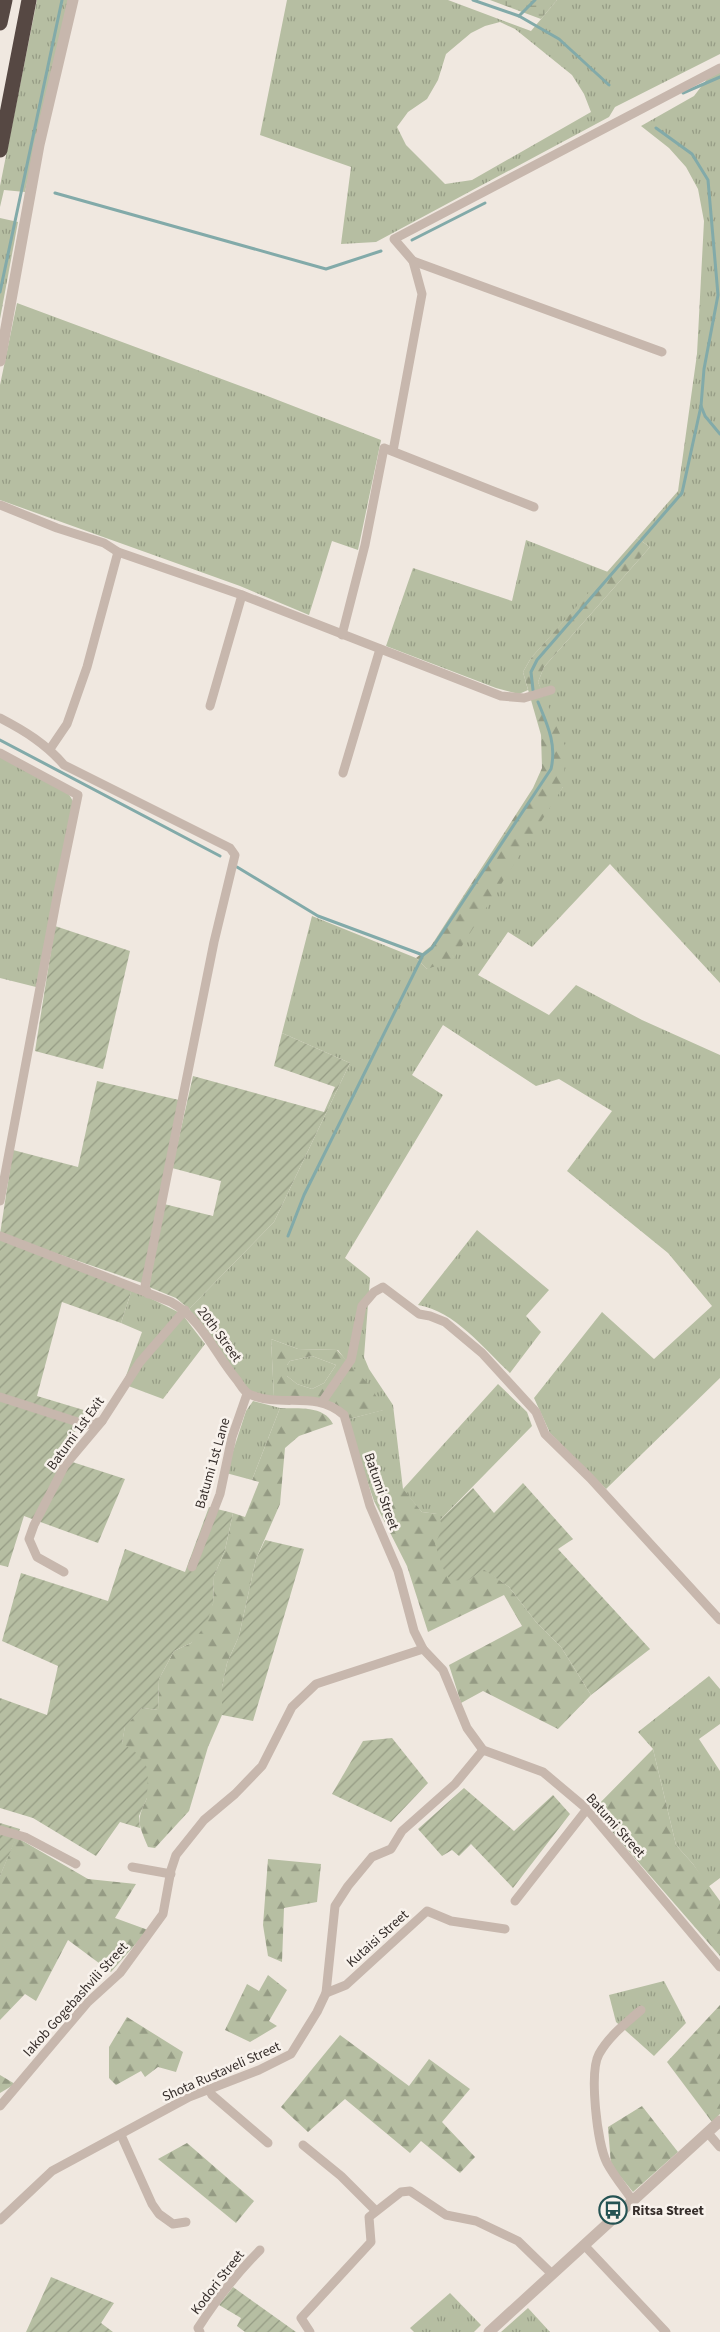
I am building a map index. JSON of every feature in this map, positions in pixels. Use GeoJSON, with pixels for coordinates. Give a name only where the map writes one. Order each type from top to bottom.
{"type":"FeatureCollection","features":[{"type":"Feature","properties":{"kind":"highway"},"geometry":{"type":"LineString","coordinates":[[0,23],[4,0]]}},
{"type":"Feature","properties":{"kind":"highway"},"geometry":{"type":"LineString","coordinates":[[0,150],[29,0]]}},
{"type":"Feature","properties":{"kind":"street"},"geometry":{"type":"LineString","coordinates":[[0,360],[39,145],[73,0]]}},
{"type":"Feature","properties":{"kind":"street"},"geometry":{"type":"LineString","coordinates":[[393,451],[422,294],[413,262],[394,239],[720,68]]}},
{"type":"Feature","properties":{"kind":"street"},"geometry":{"type":"LineString","coordinates":[[413,262],[662,352]]}},
{"type":"Feature","properties":{"kind":"street"},"geometry":{"type":"LineString","coordinates":[[342,635],[365,545],[384,448],[534,507]]}},
{"type":"Feature","properties":{"kind":"street"},"geometry":{"type":"LineString","coordinates":[[0,505],[57,528],[104,543],[118,552],[242,595],[501,696],[524,698],[551,690]]}},
{"type":"Feature","properties":{"kind":"street"},"geometry":{"type":"LineString","coordinates":[[50,749],[67,724],[84,675],[118,552]]}},
{"type":"Feature","properties":{"kind":"street"},"geometry":{"type":"LineString","coordinates":[[210,706],[242,595]]}},
{"type":"Feature","properties":{"kind":"street"},"geometry":{"type":"LineString","coordinates":[[343,773],[380,650]]}},
{"type":"Feature","properties":{"kind":"street"},"geometry":{"type":"LineString","coordinates":[[0,718],[23,730],[50,749],[64,765],[230,848],[235,855],[214,942],[145,1286],[148,1294]]}},
{"type":"Feature","properties":{"kind":"street"},"geometry":{"type":"LineString","coordinates":[[0,753],[78,795],[0,1201]]}},
{"type":"Feature","properties":{"kind":"street","name":"20th Street"},"geometry":{"type":"LineString","coordinates":[[0,1236],[185,1310],[207,1336],[223,1364],[247,1394]]}},
{"type":"Feature","properties":{"kind":"street"},"geometry":{"type":"LineString","coordinates":[[247,1394],[268,1399],[322,1402],[352,1360],[362,1306],[374,1292],[384,1287],[419,1314],[445,1322],[482,1353],[536,1412],[546,1434],[590,1478],[720,1620]]}},
{"type":"Feature","properties":{"kind":"street","name":"Batumi 1st Exit"},"geometry":{"type":"LineString","coordinates":[[64,1572],[37,1557],[29,1539],[34,1525],[65,1465],[102,1420],[128,1379],[185,1310]]}},
{"type":"Feature","properties":{"kind":"street","name":"Batumi 1st Lane"},"geometry":{"type":"LineString","coordinates":[[192,1567],[220,1494],[232,1437],[247,1394]]}},
{"type":"Feature","properties":{"kind":"street"},"geometry":{"type":"LineString","coordinates":[[0,1397],[87,1425],[102,1420]]}},
{"type":"Feature","properties":{"kind":"street","name":"Batumi Street"},"geometry":{"type":"LineString","coordinates":[[322,1402],[333,1406],[344,1415],[346,1429],[370,1506],[398,1571],[414,1631],[423,1648],[443,1670],[467,1728],[483,1750],[543,1772],[587,1809],[720,1967]]}},
{"type":"Feature","properties":{"kind":"street","name":"Iakob Gogebashvili Street"},"geometry":{"type":"LineString","coordinates":[[0,2106],[87,2003],[126,1965],[163,1914],[176,1855],[187,1840],[262,1766],[292,1707],[316,1684],[423,1648]]}},
{"type":"Feature","properties":{"kind":"street","name":"Shota Rustaveli Street"},"geometry":{"type":"LineString","coordinates":[[0,2220],[52,2172],[208,2088],[259,2070],[291,2054],[317,2012],[326,1993],[336,1906],[340,1899],[372,1857],[391,1849],[402,1831],[455,1784],[483,1750]]}},
{"type":"Feature","properties":{"kind":"street"},"geometry":{"type":"LineString","coordinates":[[515,1901],[587,1809]]}},
{"type":"Feature","properties":{"kind":"street"},"geometry":{"type":"LineString","coordinates":[[0,1830],[24,1837],[76,1864]]}},
{"type":"Feature","properties":{"kind":"street"},"geometry":{"type":"LineString","coordinates":[[132,1867],[171,1874]]}},
{"type":"Feature","properties":{"kind":"street","name":"Kutaisi Street"},"geometry":{"type":"LineString","coordinates":[[326,1993],[346,1985],[427,1911],[451,1921],[505,1929]]}},
{"type":"Feature","properties":{"kind":"street"},"geometry":{"type":"LineString","coordinates":[[632,2201],[606,2162],[598,2129],[594,2065],[613,2034],[641,2010]]}},
{"type":"Feature","properties":{"kind":"street"},"geometry":{"type":"LineString","coordinates":[[208,2088],[212,2095],[268,2143]]}},
{"type":"Feature","properties":{"kind":"street"},"geometry":{"type":"LineString","coordinates":[[488,2332],[720,2121]]}},
{"type":"Feature","properties":{"kind":"street"},"geometry":{"type":"LineString","coordinates":[[707,2132],[720,2148]]}},
{"type":"Feature","properties":{"kind":"street"},"geometry":{"type":"LineString","coordinates":[[121,2135],[152,2204],[159,2214],[173,2224],[186,2222]]}},
{"type":"Feature","properties":{"kind":"street"},"geometry":{"type":"LineString","coordinates":[[303,2145],[341,2176],[376,2210]]}},
{"type":"Feature","properties":{"kind":"street"},"geometry":{"type":"LineString","coordinates":[[310,2332],[301,2318],[371,2242],[369,2217],[401,2192],[410,2191],[446,2215],[476,2221],[518,2241],[552,2274]]}},
{"type":"Feature","properties":{"kind":"street"},"geometry":{"type":"LineString","coordinates":[[584,2245],[666,2332]]}},
{"type":"Feature","properties":{"kind":"street","name":"Kodori Street"},"geometry":{"type":"LineString","coordinates":[[200,2332],[198,2328],[212,2305],[240,2270],[260,2250]]}},
{"type":"Feature","properties":{"kind":"green space"},"geometry":{"type":"Polygon","coordinates":[[[37,0],[68,0],[25,192],[4,190],[0,207],[0,186],[37,0]]]}},
{"type":"Feature","properties":{"kind":"green space"},"geometry":{"type":"Polygon","coordinates":[[[287,0],[448,0],[531,31],[557,0],[720,0],[720,54],[615,107],[609,117],[376,242],[341,244],[351,167],[260,135],[287,0]],[[500,22],[485,26],[471,33],[446,54],[438,80],[427,99],[408,112],[397,127],[406,145],[445,184],[472,180],[591,112],[584,94],[572,75],[515,29],[500,22]]]}},
{"type":"Feature","properties":{"kind":"green space"},"geometry":{"type":"Polygon","coordinates":[[[490,0],[557,0],[541,19],[490,0]]]}},
{"type":"Feature","properties":{"kind":"green space"},"geometry":{"type":"Polygon","coordinates":[[[720,72],[720,983],[610,864],[532,947],[508,932],[478,975],[549,1015],[576,985],[642,1020],[720,1055],[720,1378],[606,1489],[550,1433],[534,1398],[602,1312],[654,1359],[712,1306],[668,1253],[567,1171],[612,1111],[559,1079],[536,1086],[443,1025],[412,1075],[443,1095],[345,1258],[370,1278],[364,1357],[369,1369],[393,1405],[403,1489],[498,1384],[527,1412],[532,1426],[440,1520],[437,1514],[422,1512],[403,1490],[374,1501],[351,1434],[349,1419],[383,1410],[338,1350],[298,1349],[271,1339],[274,1397],[256,1393],[245,1386],[237,1377],[189,1309],[274,1222],[350,1063],[282,1033],[312,916],[416,958],[427,969],[563,787],[544,698],[538,682],[544,667],[650,547],[637,538],[678,491],[697,354],[704,221],[698,189],[686,167],[669,148],[641,126],[694,96],[707,79],[720,72]]]}},
{"type":"Feature","properties":{"kind":"green space"},"geometry":{"type":"Polygon","coordinates":[[[0,218],[18,222],[0,319],[0,218]]]}},
{"type":"Feature","properties":{"kind":"green space"},"geometry":{"type":"Polygon","coordinates":[[[17,303],[381,440],[358,550],[332,541],[309,615],[240,586],[0,500],[0,385],[17,303]]]}},
{"type":"Feature","properties":{"kind":"green space"},"geometry":{"type":"Polygon","coordinates":[[[637,538],[650,547],[544,667],[538,682],[566,748],[563,787],[453,960],[427,969],[416,958],[431,946],[533,788],[542,768],[541,735],[523,672],[531,658],[637,538]]]}},
{"type":"Feature","properties":{"kind":"green space"},"geometry":{"type":"Polygon","coordinates":[[[526,540],[608,572],[531,658],[523,672],[528,690],[519,694],[496,688],[386,646],[413,568],[512,601],[526,540]]]}},
{"type":"Feature","properties":{"kind":"green space"},"geometry":{"type":"Polygon","coordinates":[[[0,757],[67,791],[74,803],[36,987],[0,978],[0,757]]]}},
{"type":"Feature","properties":{"kind":"green space"},"geometry":{"type":"Polygon","coordinates":[[[55,926],[130,951],[103,1069],[35,1051],[55,926]]]}},
{"type":"Feature","properties":{"kind":"green space"},"geometry":{"type":"Polygon","coordinates":[[[282,1033],[350,1063],[274,1222],[189,1309],[176,1298],[149,1287],[164,1204],[213,1216],[221,1181],[172,1168],[193,1076],[324,1112],[335,1087],[274,1066],[282,1033]]]}},
{"type":"Feature","properties":{"kind":"green space"},"geometry":{"type":"Polygon","coordinates":[[[97,1081],[179,1100],[142,1283],[0,1234],[13,1150],[78,1167],[97,1081]]]}},
{"type":"Feature","properties":{"kind":"green space"},"geometry":{"type":"Polygon","coordinates":[[[477,1230],[549,1290],[526,1316],[541,1332],[510,1373],[457,1323],[432,1309],[418,1305],[477,1230]]]}},
{"type":"Feature","properties":{"kind":"green space"},"geometry":{"type":"Polygon","coordinates":[[[0,1239],[132,1289],[121,1323],[62,1302],[37,1396],[87,1411],[60,1458],[125,1479],[98,1543],[24,1516],[8,1567],[0,1565],[0,1239]]]}},
{"type":"Feature","properties":{"kind":"green space"},"geometry":{"type":"Polygon","coordinates":[[[132,1289],[182,1314],[205,1344],[163,1399],[123,1384],[142,1332],[121,1323],[132,1289]]]}},
{"type":"Feature","properties":{"kind":"green space"},"geometry":{"type":"Polygon","coordinates":[[[271,1339],[298,1349],[337,1350],[371,1387],[384,1410],[349,1419],[334,1403],[274,1397],[271,1339]],[[312,1356],[290,1361],[287,1365],[287,1376],[297,1384],[312,1389],[324,1383],[336,1365],[312,1356]]]}},
{"type":"Feature","properties":{"kind":"green space"},"geometry":{"type":"Polygon","coordinates":[[[312,1356],[336,1365],[324,1383],[312,1389],[297,1384],[287,1376],[287,1365],[290,1361],[312,1356]]]}},
{"type":"Feature","properties":{"kind":"green space"},"geometry":{"type":"Polygon","coordinates":[[[253,1401],[280,1408],[252,1480],[226,1473],[246,1411],[253,1401]]]}},
{"type":"Feature","properties":{"kind":"green space"},"geometry":{"type":"Polygon","coordinates":[[[280,1408],[302,1408],[317,1411],[329,1418],[333,1424],[299,1436],[285,1448],[280,1504],[256,1559],[239,1636],[227,1663],[222,1687],[222,1715],[208,1747],[189,1811],[155,1848],[148,1847],[140,1827],[141,1812],[147,1798],[122,1743],[125,1726],[142,1708],[158,1710],[159,1679],[174,1651],[191,1643],[213,1604],[214,1576],[225,1550],[233,1513],[245,1517],[259,1482],[252,1480],[280,1408]]]}},
{"type":"Feature","properties":{"kind":"green space"},"geometry":{"type":"Polygon","coordinates":[[[523,1483],[573,1539],[558,1549],[650,1649],[591,1695],[561,1647],[536,1622],[509,1587],[483,1569],[468,1581],[450,1580],[443,1568],[435,1544],[443,1527],[440,1520],[473,1488],[494,1513],[523,1483]]]}},
{"type":"Feature","properties":{"kind":"green space"},"geometry":{"type":"Polygon","coordinates":[[[403,1489],[422,1512],[438,1514],[468,1581],[483,1568],[509,1587],[536,1622],[561,1647],[591,1695],[558,1729],[483,1691],[461,1703],[449,1665],[522,1626],[504,1595],[428,1632],[407,1566],[374,1501],[403,1489]]]}},
{"type":"Feature","properties":{"kind":"green space"},"geometry":{"type":"Polygon","coordinates":[[[209,1507],[233,1513],[225,1550],[214,1576],[213,1604],[206,1625],[191,1643],[174,1651],[159,1679],[158,1710],[142,1708],[125,1727],[122,1743],[138,1754],[148,1769],[147,1798],[139,1816],[140,1828],[120,1822],[96,1856],[33,1818],[0,1808],[0,1698],[47,1715],[58,1666],[2,1641],[21,1573],[108,1601],[125,1549],[185,1572],[209,1507]]]}},
{"type":"Feature","properties":{"kind":"green space"},"geometry":{"type":"Polygon","coordinates":[[[265,1540],[304,1549],[253,1721],[222,1715],[222,1687],[227,1663],[239,1636],[256,1559],[265,1540]]]}},
{"type":"Feature","properties":{"kind":"green space"},"geometry":{"type":"Polygon","coordinates":[[[709,1676],[720,1689],[720,1724],[699,1739],[720,1771],[720,1878],[708,1887],[693,1864],[676,1845],[653,1749],[638,1732],[709,1676]]]}},
{"type":"Feature","properties":{"kind":"green space"},"geometry":{"type":"Polygon","coordinates":[[[392,1738],[428,1783],[391,1822],[332,1794],[363,1741],[392,1738]]]}},
{"type":"Feature","properties":{"kind":"green space"},"geometry":{"type":"Polygon","coordinates":[[[653,1749],[676,1845],[693,1864],[720,1901],[720,1956],[593,1810],[653,1749]]]}},
{"type":"Feature","properties":{"kind":"green space"},"geometry":{"type":"Polygon","coordinates":[[[464,1788],[514,1831],[553,1795],[570,1814],[513,1888],[471,1844],[459,1856],[452,1850],[442,1856],[418,1829],[464,1788]]]}},
{"type":"Feature","properties":{"kind":"green space"},"geometry":{"type":"Polygon","coordinates":[[[0,1823],[20,1829],[0,1876],[0,1823]]]}},
{"type":"Feature","properties":{"kind":"green space"},"geometry":{"type":"Polygon","coordinates":[[[16,1837],[88,1879],[136,1884],[115,1918],[148,1930],[111,1972],[68,1940],[36,2001],[25,1994],[0,2020],[0,1876],[16,1837]]]}},
{"type":"Feature","properties":{"kind":"green space"},"geometry":{"type":"Polygon","coordinates":[[[268,1859],[321,1864],[317,1902],[284,1908],[282,1962],[268,1956],[263,1925],[268,1859]]]}},
{"type":"Feature","properties":{"kind":"green space"},"geometry":{"type":"Polygon","coordinates":[[[268,1975],[287,1990],[269,2021],[277,2026],[250,2042],[225,2030],[247,1984],[259,1991],[268,1975]]]}},
{"type":"Feature","properties":{"kind":"green space"},"geometry":{"type":"Polygon","coordinates":[[[664,1981],[686,2023],[654,2056],[616,2022],[609,1995],[664,1981]]]}},
{"type":"Feature","properties":{"kind":"green space"},"geometry":{"type":"Polygon","coordinates":[[[720,2005],[720,2114],[712,2122],[667,2062],[720,2005]]]}},
{"type":"Feature","properties":{"kind":"green space"},"geometry":{"type":"Polygon","coordinates":[[[127,2017],[183,2052],[176,2072],[158,2067],[145,2077],[141,2071],[116,2085],[109,2078],[109,2047],[127,2017]]]}},
{"type":"Feature","properties":{"kind":"green space"},"geometry":{"type":"Polygon","coordinates":[[[340,2035],[409,2086],[429,2059],[470,2089],[442,2122],[475,2157],[460,2173],[421,2141],[410,2153],[345,2099],[308,2132],[281,2107],[340,2035]]]}},
{"type":"Feature","properties":{"kind":"green space"},"geometry":{"type":"Polygon","coordinates":[[[0,2075],[15,2084],[0,2093],[0,2075]]]}},
{"type":"Feature","properties":{"kind":"green space"},"geometry":{"type":"Polygon","coordinates":[[[642,2106],[678,2152],[633,2192],[611,2165],[608,2127],[642,2106]]]}},
{"type":"Feature","properties":{"kind":"green space"},"geometry":{"type":"Polygon","coordinates":[[[187,2143],[254,2201],[236,2223],[158,2159],[187,2143]]]}},
{"type":"Feature","properties":{"kind":"green space"},"geometry":{"type":"Polygon","coordinates":[[[51,2277],[114,2303],[101,2323],[113,2332],[26,2332],[51,2277]]]}},
{"type":"Feature","properties":{"kind":"green space"},"geometry":{"type":"Polygon","coordinates":[[[233,2287],[296,2332],[245,2332],[237,2326],[241,2318],[219,2305],[233,2287]]]}},
{"type":"Feature","properties":{"kind":"green space"},"geometry":{"type":"Polygon","coordinates":[[[450,2293],[481,2325],[474,2332],[414,2332],[410,2328],[450,2293]]]}},
{"type":"Feature","properties":{"kind":"green space"},"geometry":{"type":"Polygon","coordinates":[[[528,2308],[550,2332],[501,2332],[528,2308]]]}},
{"type":"Feature","properties":{"kind":"waterway"},"geometry":{"type":"LineString","coordinates":[[0,292],[62,0]]}},
{"type":"Feature","properties":{"kind":"waterway"},"geometry":{"type":"LineString","coordinates":[[473,0],[519,16],[559,39],[609,85]]}},
{"type":"Feature","properties":{"kind":"waterway"},"geometry":{"type":"LineString","coordinates":[[519,16],[535,0]]}},
{"type":"Feature","properties":{"kind":"waterway"},"geometry":{"type":"LineString","coordinates":[[683,93],[720,77]]}},
{"type":"Feature","properties":{"kind":"waterway"},"geometry":{"type":"LineString","coordinates":[[656,128],[692,154],[708,180],[718,295],[704,369],[701,406],[705,416],[720,434]]}},
{"type":"Feature","properties":{"kind":"waterway"},"geometry":{"type":"LineString","coordinates":[[55,193],[326,269],[381,251]]}},
{"type":"Feature","properties":{"kind":"waterway"},"geometry":{"type":"LineString","coordinates":[[412,240],[485,203]]}},
{"type":"Feature","properties":{"kind":"waterway"},"geometry":{"type":"LineString","coordinates":[[533,690],[531,672],[537,660],[682,493],[701,406]]}},
{"type":"Feature","properties":{"kind":"waterway"},"geometry":{"type":"LineString","coordinates":[[423,955],[432,948],[551,769],[553,760],[552,743],[548,726],[538,702]]}},
{"type":"Feature","properties":{"kind":"waterway"},"geometry":{"type":"LineString","coordinates":[[0,740],[220,856]]}},
{"type":"Feature","properties":{"kind":"waterway"},"geometry":{"type":"LineString","coordinates":[[237,867],[318,916],[423,955],[304,1195],[288,1236]]}},
{"type":"Feature","properties":{"kind":"place","name":"Ritsa Street"},"geometry":{"type":"Point","coordinates":[613,2210]}}]}
